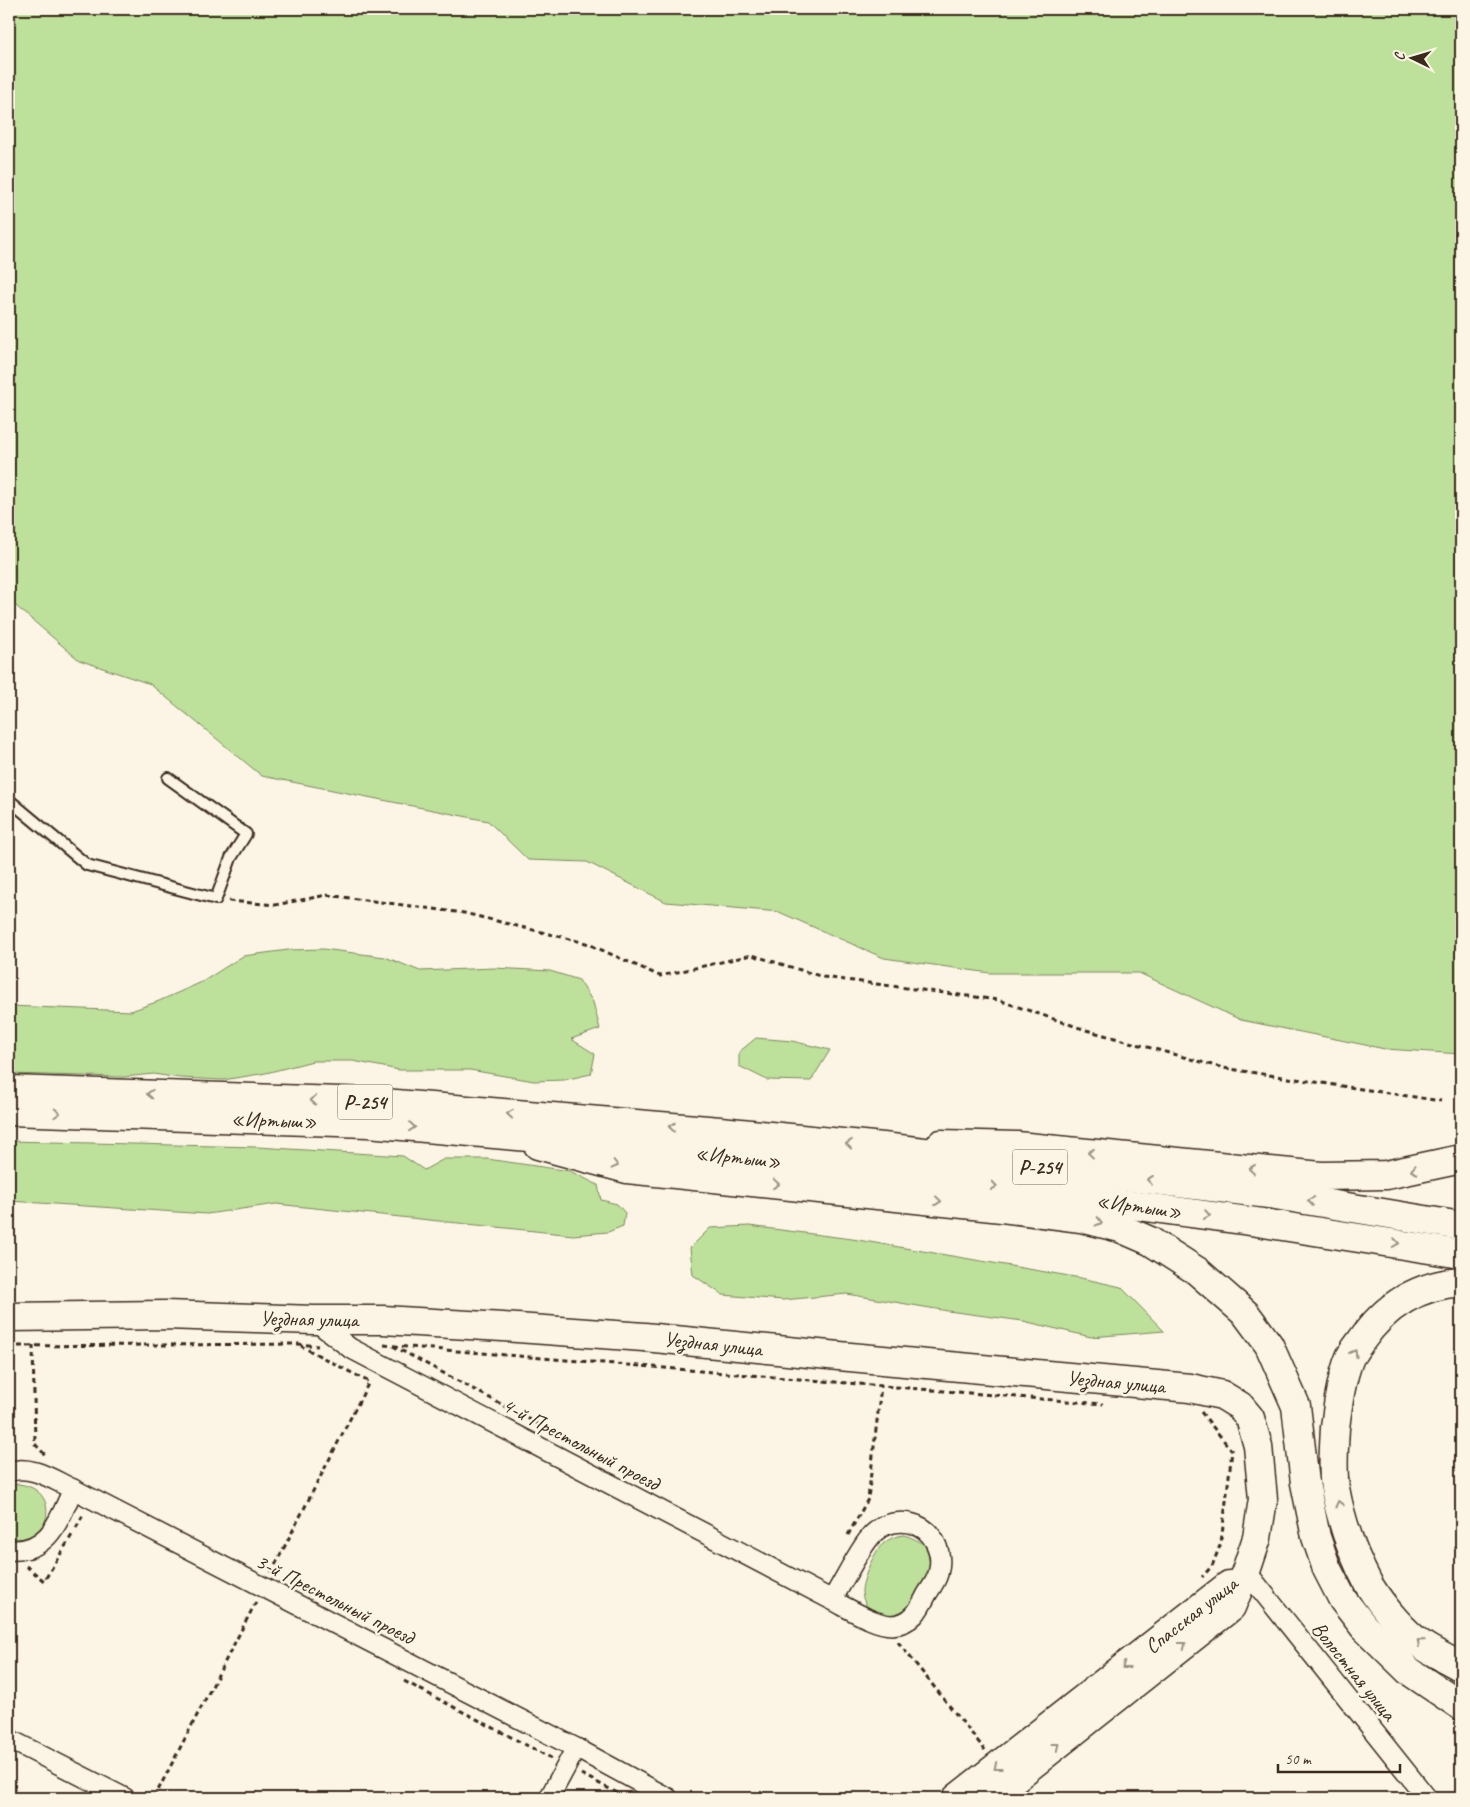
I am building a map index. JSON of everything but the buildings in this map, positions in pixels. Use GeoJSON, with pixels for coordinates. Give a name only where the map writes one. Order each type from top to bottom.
{"type":"FeatureCollection","features":[{"type":"Feature","properties":{"kind":"main road","name":"«Иртыш»"},"geometry":{"type":"LineString","coordinates":[[9,1090],[372,1102],[720,1131],[883,1147],[1269,1194],[1461,1226]]}},
{"type":"Feature","properties":{"kind":"main road","name":"«Иртыш»"},"geometry":{"type":"LineString","coordinates":[[9,1111],[368,1123],[720,1154],[961,1182],[1257,1222],[1461,1254]]}},
{"type":"Feature","properties":{"kind":"main road"},"geometry":{"type":"LineString","coordinates":[[500,1134],[627,1168],[1081,1218],[1120,1228],[1150,1240],[1197,1271],[1246,1314],[1269,1345],[1296,1406],[1305,1483],[1316,1537],[1327,1569],[1343,1600],[1364,1627],[1409,1671],[1461,1706]]}},
{"type":"Feature","properties":{"kind":"main road"},"geometry":{"type":"LineString","coordinates":[[883,1147],[947,1144],[1017,1146],[1321,1176],[1386,1175],[1461,1158]]}},
{"type":"Feature","properties":{"kind":"main road"},"geometry":{"type":"LineString","coordinates":[[1461,1282],[1441,1284],[1416,1293],[1394,1306],[1371,1326],[1351,1357],[1338,1399],[1333,1450],[1335,1487],[1345,1526],[1356,1557],[1370,1586],[1394,1618],[1424,1646],[1461,1667]]}},
{"type":"Feature","properties":{"kind":"main road","name":"Уездная улица"},"geometry":{"type":"LineString","coordinates":[[9,1317],[165,1316],[384,1320],[644,1337],[1190,1388],[1222,1394],[1240,1406],[1250,1418],[1258,1446],[1263,1498],[1257,1538],[1246,1572]]}},
{"type":"Feature","properties":{"kind":"main road","name":"Спасская улица"},"geometry":{"type":"LineString","coordinates":[[947,1795],[1246,1572]]}},
{"type":"Feature","properties":{"kind":"main road","name":"Спасская улица"},"geometry":{"type":"LineString","coordinates":[[990,1798],[1231,1607],[1246,1572]]}},
{"type":"Feature","properties":{"kind":"street","name":"4-й Престольный проезд"},"geometry":{"type":"LineString","coordinates":[[314,1320],[350,1348],[832,1600],[876,1622],[892,1625]]}},
{"type":"Feature","properties":{"kind":"street","name":"3-й Престольный проезд"},"geometry":{"type":"LineString","coordinates":[[9,1472],[14,1470],[31,1470],[73,1489],[576,1748],[668,1798]]}},
{"type":"Feature","properties":{"kind":"street"},"geometry":{"type":"LineString","coordinates":[[15,1550],[36,1546],[48,1536],[58,1523],[73,1489]]}},
{"type":"Feature","properties":{"kind":"street"},"geometry":{"type":"LineString","coordinates":[[832,1600],[873,1533],[886,1524],[901,1522],[916,1524],[929,1533],[937,1546],[940,1561],[937,1576],[917,1614],[907,1622],[892,1625]]}},
{"type":"Feature","properties":{"kind":"street","name":"Волостная улица"},"geometry":{"type":"LineString","coordinates":[[1246,1572],[1427,1798]]}},
{"type":"Feature","properties":{"kind":"street"},"geometry":{"type":"LineString","coordinates":[[9,1738],[124,1798]]}},
{"type":"Feature","properties":{"kind":"street"},"geometry":{"type":"LineString","coordinates":[[549,1798],[576,1748]]}},
{"type":"Feature","properties":{"kind":"lane"},"geometry":{"type":"LineString","coordinates":[[9,800],[87,864],[216,899],[231,858],[246,834],[168,778]]}},
{"type":"Feature","properties":{"kind":"path"},"geometry":{"type":"LineString","coordinates":[[216,899],[275,905],[326,895],[464,913],[586,944],[660,976],[752,956],[823,977],[998,1000],[1086,1030],[1223,1068],[1441,1101]]}},
{"type":"Feature","properties":{"kind":"path"},"geometry":{"type":"LineString","coordinates":[[9,1346],[298,1344],[350,1348]]}},
{"type":"Feature","properties":{"kind":"path"},"geometry":{"type":"LineString","coordinates":[[298,1344],[369,1382]]}},
{"type":"Feature","properties":{"kind":"path"},"geometry":{"type":"LineString","coordinates":[[33,1345],[35,1444],[47,1457],[55,1461]]}},
{"type":"Feature","properties":{"kind":"path"},"geometry":{"type":"LineString","coordinates":[[383,1345],[1110,1404]]}},
{"type":"Feature","properties":{"kind":"path"},"geometry":{"type":"LineString","coordinates":[[392,1345],[573,1443]]}},
{"type":"Feature","properties":{"kind":"path"},"geometry":{"type":"LineString","coordinates":[[846,1539],[868,1499],[881,1386]]}},
{"type":"Feature","properties":{"kind":"path"},"geometry":{"type":"LineString","coordinates":[[1200,1411],[1232,1451],[1221,1544],[1212,1566],[1200,1579]]}},
{"type":"Feature","properties":{"kind":"path"},"geometry":{"type":"LineString","coordinates":[[15,1550],[26,1566],[44,1581],[83,1516],[92,1520]]}},
{"type":"Feature","properties":{"kind":"path"},"geometry":{"type":"LineString","coordinates":[[263,1567],[272,1571]]}},
{"type":"Feature","properties":{"kind":"path"},"geometry":{"type":"LineString","coordinates":[[247,1599],[264,1608]]}},
{"type":"Feature","properties":{"kind":"path"},"geometry":{"type":"LineString","coordinates":[[892,1625],[897,1640],[987,1752]]}},
{"type":"Feature","properties":{"kind":"path"},"geometry":{"type":"LineString","coordinates":[[402,1680],[627,1798]]}},
{"type":"Feature","properties":{"kind":"path"},"geometry":{"type":"LineString","coordinates":[[930,1798],[947,1795]]}},
{"type":"Feature","properties":{"kind":"green space"},"geometry":{"type":"Polygon","coordinates":[[[9,9],[1461,9],[1461,1054],[1385,1049],[1241,1020],[1139,973],[990,973],[884,958],[779,912],[666,902],[587,862],[528,860],[488,821],[262,776],[150,684],[79,660],[9,600],[9,9]]]}},
{"type":"Feature","properties":{"kind":"green space"},"geometry":{"type":"Polygon","coordinates":[[[323,949],[385,957],[420,971],[494,968],[550,971],[579,980],[593,1002],[600,1029],[571,1039],[595,1054],[591,1074],[564,1080],[534,1081],[470,1070],[399,1070],[353,1061],[313,1061],[266,1073],[223,1080],[180,1078],[153,1074],[124,1077],[9,1074],[9,1006],[131,1011],[202,982],[243,956],[288,950],[323,949]]]}},
{"type":"Feature","properties":{"kind":"green space"},"geometry":{"type":"Polygon","coordinates":[[[756,1038],[792,1041],[830,1050],[811,1081],[767,1080],[739,1066],[739,1052],[756,1038]]]}},
{"type":"Feature","properties":{"kind":"green space"},"geometry":{"type":"Polygon","coordinates":[[[9,1141],[257,1147],[403,1156],[424,1170],[444,1159],[487,1159],[570,1171],[598,1185],[601,1200],[617,1204],[625,1213],[623,1226],[608,1232],[573,1235],[276,1204],[207,1214],[9,1201],[9,1141]]]}},
{"type":"Feature","properties":{"kind":"green space"},"geometry":{"type":"Polygon","coordinates":[[[749,1226],[852,1239],[1081,1278],[1121,1287],[1164,1331],[1091,1337],[1023,1321],[847,1294],[783,1300],[723,1295],[693,1275],[690,1248],[710,1228],[749,1226]]]}},
{"type":"Feature","properties":{"kind":"green space"},"geometry":{"type":"Polygon","coordinates":[[[18,1484],[33,1488],[42,1496],[47,1507],[46,1518],[42,1528],[34,1535],[23,1539],[9,1536],[9,1486],[18,1484]]]}},
{"type":"Feature","properties":{"kind":"green space"},"geometry":{"type":"Polygon","coordinates":[[[904,1535],[924,1544],[929,1550],[932,1564],[927,1582],[919,1599],[910,1611],[897,1616],[876,1616],[867,1606],[862,1593],[866,1575],[879,1548],[888,1540],[904,1535]]]}}]}
